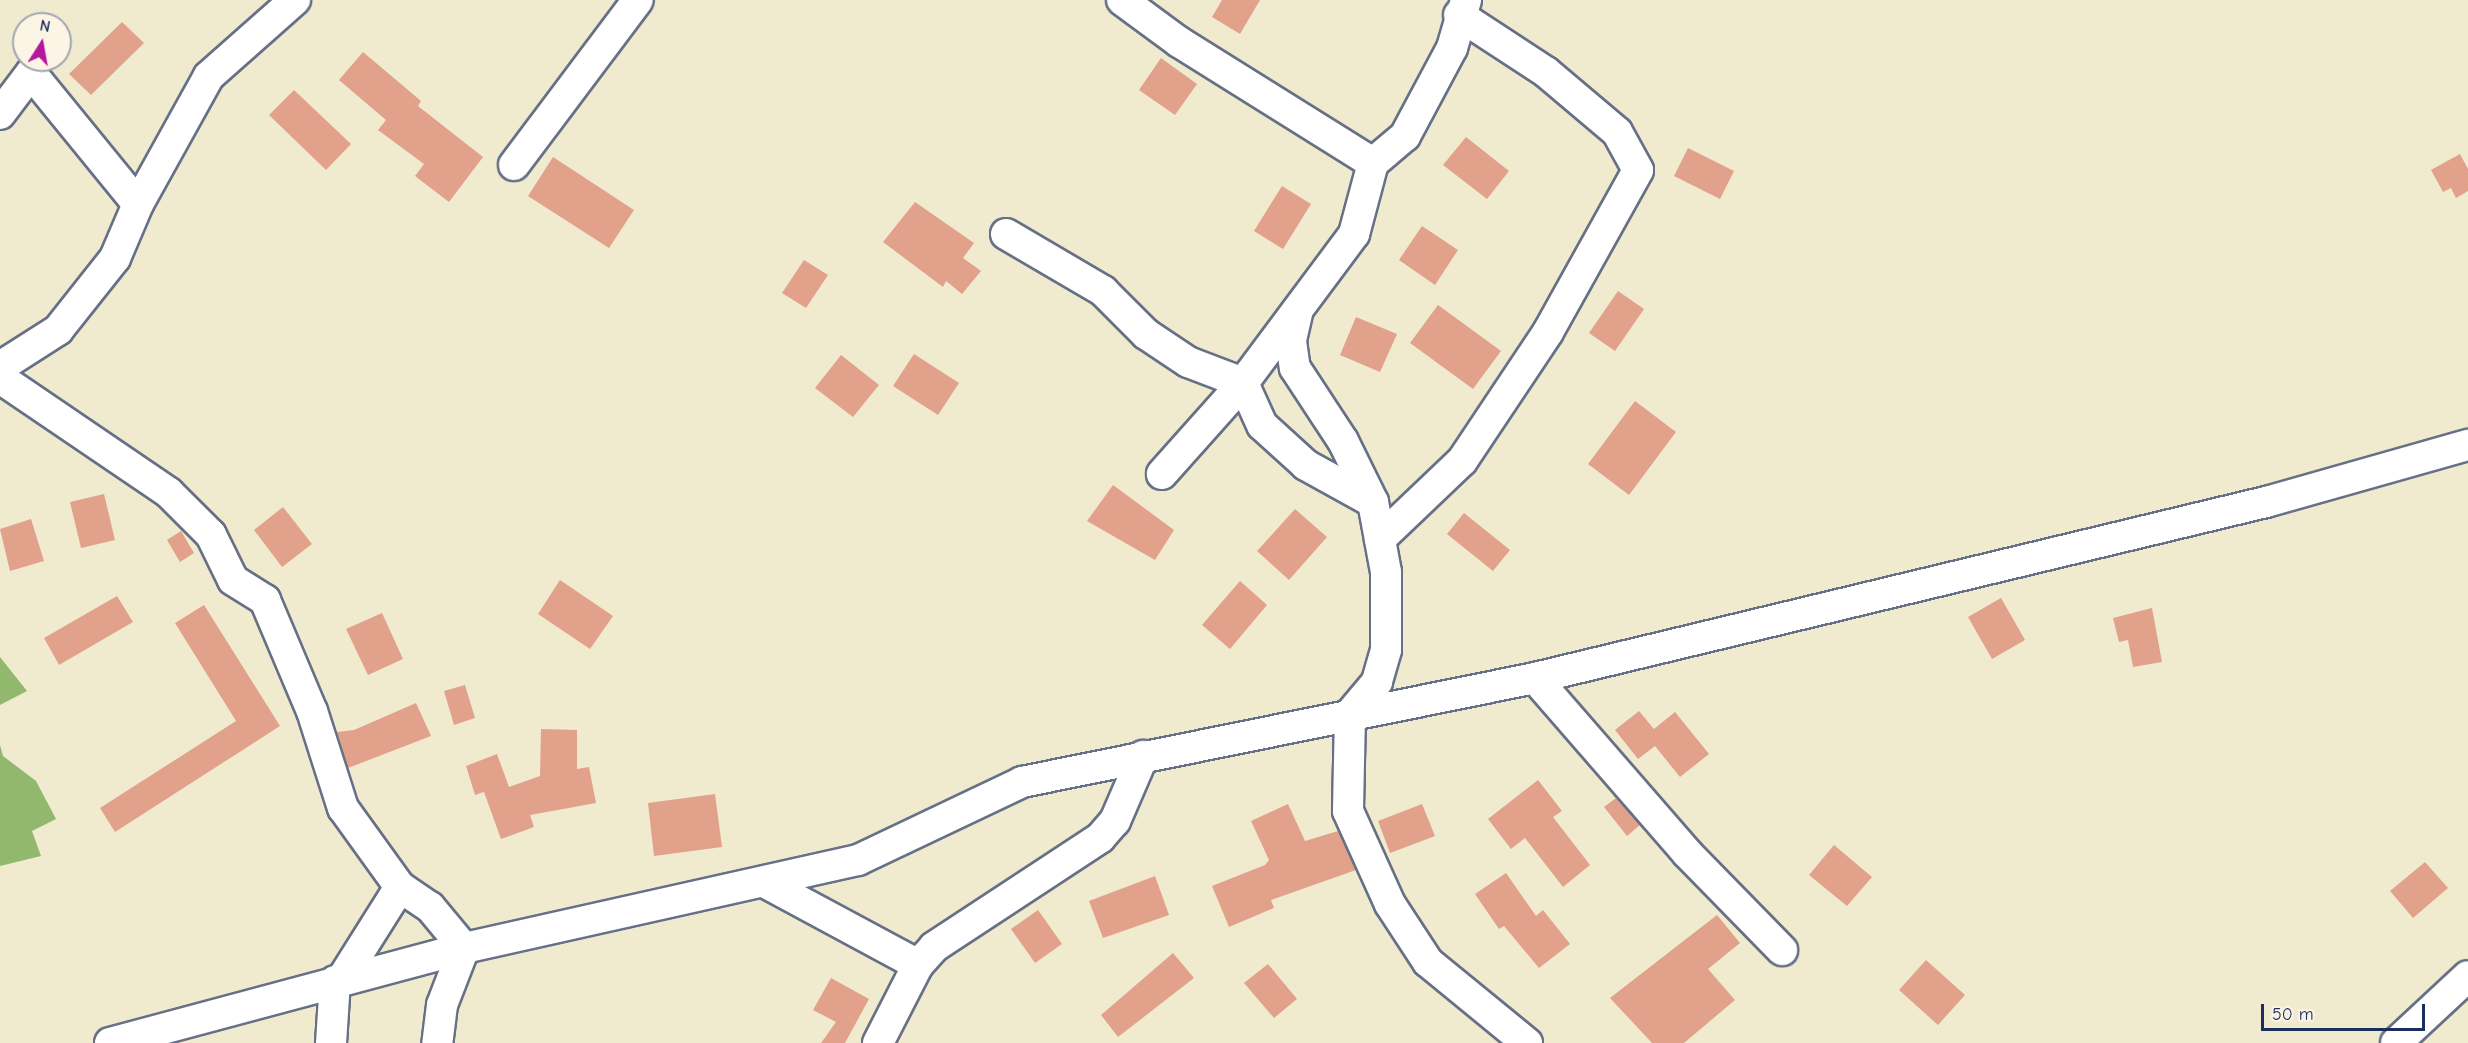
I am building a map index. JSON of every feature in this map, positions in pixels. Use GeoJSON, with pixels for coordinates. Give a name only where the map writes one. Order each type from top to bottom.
{"type":"FeatureCollection","features":[{"type":"Feature","properties":{"kind":"street"},"geometry":{"type":"LineString","coordinates":[[0,367],[58,330],[115,258],[138,204],[209,76],[295,0]]}},
{"type":"Feature","properties":{"kind":"street"},"geometry":{"type":"LineString","coordinates":[[514,165],[638,0]]}},
{"type":"Feature","properties":{"kind":"street"},"geometry":{"type":"LineString","coordinates":[[1122,0],[1179,42],[1373,163]]}},
{"type":"Feature","properties":{"kind":"street"},"geometry":{"type":"LineString","coordinates":[[1162,474],[1243,383],[1297,314],[1354,234],[1373,163],[1405,136],[1452,48],[1462,8],[1546,72],[1617,132],[1638,170],[1548,332],[1462,461],[1380,539]]}},
{"type":"Feature","properties":{"kind":"street"},"geometry":{"type":"LineString","coordinates":[[0,114],[31,73],[138,204]]}},
{"type":"Feature","properties":{"kind":"street"},"geometry":{"type":"LineString","coordinates":[[1006,234],[1104,291],[1146,334],[1188,362],[1243,383],[1262,425],[1306,465],[1373,502]]}},
{"type":"Feature","properties":{"kind":"street"},"geometry":{"type":"LineString","coordinates":[[1297,314],[1291,341],[1295,368],[1343,441],[1373,502],[1386,572],[1386,650],[1377,682],[1350,714],[1348,811],[1390,904],[1428,962],[1517,1040]]}},
{"type":"Feature","properties":{"kind":"street"},"geometry":{"type":"LineString","coordinates":[[0,378],[169,494],[210,535],[233,580],[264,600],[312,711],[343,808],[400,887],[429,908],[464,948]]}},
{"type":"Feature","properties":{"kind":"street"},"geometry":{"type":"LineString","coordinates":[[110,1043],[464,948],[858,860],[1022,782],[1535,678],[2266,502],[2468,445]]}},
{"type":"Feature","properties":{"kind":"street"},"geometry":{"type":"LineString","coordinates":[[1535,678],[1687,853],[1782,950]]}},
{"type":"Feature","properties":{"kind":"street"},"geometry":{"type":"LineString","coordinates":[[878,1043],[918,965],[934,947],[1100,838],[1115,821],[1143,756]]}},
{"type":"Feature","properties":{"kind":"street"},"geometry":{"type":"LineString","coordinates":[[764,882],[918,965]]}},
{"type":"Feature","properties":{"kind":"street"},"geometry":{"type":"LineString","coordinates":[[331,1043],[339,980],[400,887]]}},
{"type":"Feature","properties":{"kind":"street"},"geometry":{"type":"LineString","coordinates":[[437,1043],[442,1005],[464,948]]}},
{"type":"Feature","properties":{"kind":"street"},"geometry":{"type":"LineString","coordinates":[[2396,1043],[2468,976]]}},
{"type":"Feature","properties":{"kind":"green space"},"geometry":{"type":"Polygon","coordinates":[[[0,657],[27,691],[0,705],[0,657]]]}},
{"type":"Feature","properties":{"kind":"green space"},"geometry":{"type":"Polygon","coordinates":[[[0,745],[3,756],[36,781],[56,819],[32,831],[41,856],[0,866],[0,745]]]}},
{"type":"Feature","properties":{"kind":"building"},"geometry":{"type":"Polygon","coordinates":[[[1222,0],[1260,0],[1240,34],[1212,17],[1222,0]]]}},
{"type":"Feature","properties":{"kind":"building"},"geometry":{"type":"Polygon","coordinates":[[[122,22],[144,43],[91,95],[69,74],[122,22]]]}},
{"type":"Feature","properties":{"kind":"building"},"geometry":{"type":"Polygon","coordinates":[[[363,52],[421,101],[418,106],[483,157],[449,202],[415,176],[424,164],[378,130],[386,120],[339,80],[363,52]]]}},
{"type":"Feature","properties":{"kind":"building"},"geometry":{"type":"Polygon","coordinates":[[[1161,58],[1197,84],[1175,115],[1139,90],[1161,58]]]}},
{"type":"Feature","properties":{"kind":"building"},"geometry":{"type":"Polygon","coordinates":[[[294,90],[351,144],[326,170],[269,115],[294,90]]]}},
{"type":"Feature","properties":{"kind":"building"},"geometry":{"type":"Polygon","coordinates":[[[1466,137],[1509,171],[1487,199],[1443,165],[1466,137]]]}},
{"type":"Feature","properties":{"kind":"building"},"geometry":{"type":"Polygon","coordinates":[[[1688,148],[1734,171],[1720,199],[1674,176],[1688,148]]]}},
{"type":"Feature","properties":{"kind":"building"},"geometry":{"type":"Polygon","coordinates":[[[2460,154],[2468,169],[2468,191],[2456,198],[2451,188],[2443,192],[2431,170],[2460,154]]]}},
{"type":"Feature","properties":{"kind":"building"},"geometry":{"type":"Polygon","coordinates":[[[553,157],[634,210],[609,248],[528,196],[553,157]]]}},
{"type":"Feature","properties":{"kind":"building"},"geometry":{"type":"Polygon","coordinates":[[[1282,186],[1311,204],[1283,249],[1254,231],[1282,186]]]}},
{"type":"Feature","properties":{"kind":"building"},"geometry":{"type":"Polygon","coordinates":[[[915,202],[974,243],[963,258],[981,271],[962,294],[946,281],[943,287],[883,242],[915,202]]]}},
{"type":"Feature","properties":{"kind":"building"},"geometry":{"type":"Polygon","coordinates":[[[1422,226],[1458,250],[1435,285],[1399,260],[1422,226]]]}},
{"type":"Feature","properties":{"kind":"building"},"geometry":{"type":"Polygon","coordinates":[[[804,260],[828,275],[806,308],[782,293],[804,260]]]}},
{"type":"Feature","properties":{"kind":"building"},"geometry":{"type":"Polygon","coordinates":[[[1618,291],[1644,309],[1615,351],[1589,333],[1618,291]]]}},
{"type":"Feature","properties":{"kind":"building"},"geometry":{"type":"Polygon","coordinates":[[[1438,305],[1501,351],[1473,389],[1410,343],[1438,305]]]}},
{"type":"Feature","properties":{"kind":"building"},"geometry":{"type":"Polygon","coordinates":[[[1356,317],[1397,334],[1380,372],[1340,355],[1356,317]]]}},
{"type":"Feature","properties":{"kind":"building"},"geometry":{"type":"Polygon","coordinates":[[[914,354],[959,383],[938,415],[893,386],[914,354]]]}},
{"type":"Feature","properties":{"kind":"building"},"geometry":{"type":"Polygon","coordinates":[[[841,355],[879,385],[853,417],[815,388],[841,355]]]}},
{"type":"Feature","properties":{"kind":"building"},"geometry":{"type":"Polygon","coordinates":[[[1635,401],[1676,432],[1629,495],[1588,464],[1635,401]]]}},
{"type":"Feature","properties":{"kind":"building"},"geometry":{"type":"Polygon","coordinates":[[[1113,485],[1174,530],[1155,560],[1087,521],[1113,485]]]}},
{"type":"Feature","properties":{"kind":"building"},"geometry":{"type":"Polygon","coordinates":[[[104,494],[115,540],[81,548],[70,502],[104,494]]]}},
{"type":"Feature","properties":{"kind":"building"},"geometry":{"type":"Polygon","coordinates":[[[283,507],[312,544],[282,567],[254,530],[283,507]]]}},
{"type":"Feature","properties":{"kind":"building"},"geometry":{"type":"Polygon","coordinates":[[[1295,509],[1327,537],[1289,580],[1257,551],[1295,509]]]}},
{"type":"Feature","properties":{"kind":"building"},"geometry":{"type":"Polygon","coordinates":[[[1464,513],[1510,550],[1493,571],[1447,534],[1464,513]]]}},
{"type":"Feature","properties":{"kind":"building"},"geometry":{"type":"Polygon","coordinates":[[[31,519],[44,561],[10,571],[0,529],[31,519]]]}},
{"type":"Feature","properties":{"kind":"building"},"geometry":{"type":"Polygon","coordinates":[[[181,531],[194,553],[180,562],[167,540],[181,531]]]}},
{"type":"Feature","properties":{"kind":"building"},"geometry":{"type":"Polygon","coordinates":[[[560,580],[613,616],[590,649],[538,614],[560,580]]]}},
{"type":"Feature","properties":{"kind":"building"},"geometry":{"type":"Polygon","coordinates":[[[1240,581],[1267,605],[1230,649],[1202,625],[1240,581]]]}},
{"type":"Feature","properties":{"kind":"building"},"geometry":{"type":"Polygon","coordinates":[[[117,596],[133,622],[59,665],[44,638],[117,596]]]}},
{"type":"Feature","properties":{"kind":"building"},"geometry":{"type":"Polygon","coordinates":[[[2001,598],[2025,640],[1992,659],[1968,617],[2001,598]]]}},
{"type":"Feature","properties":{"kind":"building"},"geometry":{"type":"Polygon","coordinates":[[[204,605],[280,726],[115,832],[100,808],[236,721],[175,623],[204,605]]]}},
{"type":"Feature","properties":{"kind":"building"},"geometry":{"type":"Polygon","coordinates":[[[2152,608],[2162,662],[2133,667],[2128,640],[2119,642],[2113,618],[2152,608]]]}},
{"type":"Feature","properties":{"kind":"building"},"geometry":{"type":"Polygon","coordinates":[[[382,613],[403,659],[368,675],[346,629],[382,613]]]}},
{"type":"Feature","properties":{"kind":"building"},"geometry":{"type":"Polygon","coordinates":[[[465,685],[475,718],[454,725],[444,691],[465,685]]]}},
{"type":"Feature","properties":{"kind":"building"},"geometry":{"type":"Polygon","coordinates":[[[416,703],[431,736],[348,768],[337,732],[354,730],[416,703]]]}},
{"type":"Feature","properties":{"kind":"building"},"geometry":{"type":"Polygon","coordinates":[[[1639,711],[1654,729],[1675,712],[1709,754],[1680,777],[1655,746],[1638,759],[1615,730],[1639,711]]]}},
{"type":"Feature","properties":{"kind":"building"},"geometry":{"type":"Polygon","coordinates":[[[541,729],[577,730],[577,769],[589,767],[596,803],[530,815],[534,827],[501,839],[484,792],[475,795],[466,766],[497,754],[509,787],[540,776],[541,729]]]}},
{"type":"Feature","properties":{"kind":"building"},"geometry":{"type":"Polygon","coordinates":[[[1538,780],[1562,811],[1553,817],[1590,865],[1563,887],[1525,838],[1511,849],[1488,819],[1538,780]]]}},
{"type":"Feature","properties":{"kind":"building"},"geometry":{"type":"Polygon","coordinates":[[[715,794],[722,847],[654,856],[648,803],[715,794]]]}},
{"type":"Feature","properties":{"kind":"building"},"geometry":{"type":"Polygon","coordinates":[[[1616,798],[1640,825],[1627,836],[1604,807],[1616,798]]]}},
{"type":"Feature","properties":{"kind":"building"},"geometry":{"type":"Polygon","coordinates":[[[1288,804],[1305,841],[1338,831],[1356,870],[1271,900],[1274,908],[1229,927],[1212,886],[1265,865],[1269,860],[1251,821],[1288,804]]]}},
{"type":"Feature","properties":{"kind":"building"},"geometry":{"type":"Polygon","coordinates":[[[1422,804],[1435,836],[1390,853],[1378,821],[1422,804]]]}},
{"type":"Feature","properties":{"kind":"building"},"geometry":{"type":"Polygon","coordinates":[[[1834,845],[1872,877],[1847,906],[1809,875],[1834,845]]]}},
{"type":"Feature","properties":{"kind":"building"},"geometry":{"type":"Polygon","coordinates":[[[2425,862],[2448,888],[2413,918],[2390,891],[2425,862]]]}},
{"type":"Feature","properties":{"kind":"building"},"geometry":{"type":"Polygon","coordinates":[[[1506,873],[1536,916],[1543,910],[1570,944],[1539,968],[1504,926],[1499,929],[1475,894],[1506,873]]]}},
{"type":"Feature","properties":{"kind":"building"},"geometry":{"type":"Polygon","coordinates":[[[1155,876],[1169,915],[1103,938],[1089,901],[1155,876]]]}},
{"type":"Feature","properties":{"kind":"building"},"geometry":{"type":"Polygon","coordinates":[[[1038,910],[1062,944],[1035,963],[1011,929],[1038,910]]]}},
{"type":"Feature","properties":{"kind":"building"},"geometry":{"type":"Polygon","coordinates":[[[1717,915],[1740,943],[1708,969],[1735,1000],[1684,1043],[1652,1043],[1610,998],[1717,915]]]}},
{"type":"Feature","properties":{"kind":"building"},"geometry":{"type":"Polygon","coordinates":[[[1173,953],[1194,978],[1118,1037],[1101,1015],[1173,953]]]}},
{"type":"Feature","properties":{"kind":"building"},"geometry":{"type":"Polygon","coordinates":[[[1926,960],[1965,995],[1938,1025],[1899,990],[1926,960]]]}},
{"type":"Feature","properties":{"kind":"building"},"geometry":{"type":"Polygon","coordinates":[[[1268,964],[1297,999],[1274,1018],[1244,983],[1268,964]]]}},
{"type":"Feature","properties":{"kind":"building"},"geometry":{"type":"Polygon","coordinates":[[[831,978],[869,999],[845,1043],[821,1043],[836,1022],[813,1010],[831,978]]]}}]}
